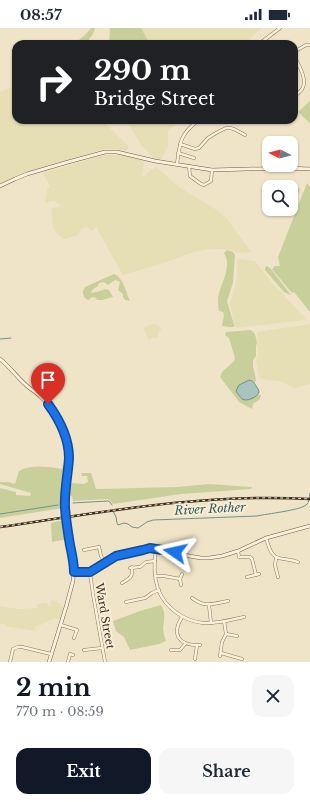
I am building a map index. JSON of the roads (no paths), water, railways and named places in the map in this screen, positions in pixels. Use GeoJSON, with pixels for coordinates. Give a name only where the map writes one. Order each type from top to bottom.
{"type":"FeatureCollection","features":[{"type":"Feature","properties":{"kind":"street"},"geometry":{"type":"LineString","coordinates":[[265,40],[280,28]]}},
{"type":"Feature","properties":{"kind":"street"},"geometry":{"type":"LineString","coordinates":[[298,50],[306,45],[310,45]]}},
{"type":"Feature","properties":{"kind":"street"},"geometry":{"type":"LineString","coordinates":[[298,64],[304,77],[304,87],[298,93]]}},
{"type":"Feature","properties":{"kind":"street"},"geometry":{"type":"LineString","coordinates":[[177,164],[180,144],[186,132],[195,124]]}},
{"type":"Feature","properties":{"kind":"street"},"geometry":{"type":"LineString","coordinates":[[180,144],[199,148],[208,138],[228,128],[245,134]]}},
{"type":"Feature","properties":{"kind":"street"},"geometry":{"type":"LineString","coordinates":[[0,186],[15,179],[105,152],[117,152],[156,161],[212,170],[287,168],[310,170]]}},
{"type":"Feature","properties":{"kind":"street"},"geometry":{"type":"LineString","coordinates":[[178,153],[194,158]]}},
{"type":"Feature","properties":{"kind":"street"},"geometry":{"type":"LineString","coordinates":[[189,166],[190,176],[197,182],[204,185],[211,181],[212,170]]}},
{"type":"Feature","properties":{"kind":"street"},"geometry":{"type":"LineString","coordinates":[[0,358],[26,385],[41,396],[55,414],[64,435],[69,456],[65,508],[74,572],[69,597],[49,662]]}},
{"type":"Feature","properties":{"kind":"street"},"geometry":{"type":"LineString","coordinates":[[74,572],[90,572],[116,556],[150,548],[206,558],[222,556],[238,551],[266,538],[310,526]]}},
{"type":"Feature","properties":{"kind":"street"},"geometry":{"type":"LineString","coordinates":[[266,538],[276,558],[275,565],[278,577]]}},
{"type":"Feature","properties":{"kind":"street"},"geometry":{"type":"LineString","coordinates":[[84,550],[99,547],[101,556],[106,562]]}},
{"type":"Feature","properties":{"kind":"street"},"geometry":{"type":"LineString","coordinates":[[156,549],[156,576],[159,590],[167,604],[182,617],[194,621],[212,623],[244,617]]}},
{"type":"Feature","properties":{"kind":"street"},"geometry":{"type":"LineString","coordinates":[[238,551],[239,557],[250,557],[258,575],[247,577]]}},
{"type":"Feature","properties":{"kind":"street"},"geometry":{"type":"LineString","coordinates":[[276,558],[294,560],[298,562]]}},
{"type":"Feature","properties":{"kind":"street"},"geometry":{"type":"LineString","coordinates":[[122,583],[131,578],[131,568],[140,567],[146,562],[155,561]]}},
{"type":"Feature","properties":{"kind":"street","name":"Ward Street"},"geometry":{"type":"LineString","coordinates":[[90,572],[105,662]]}},
{"type":"Feature","properties":{"kind":"street"},"geometry":{"type":"LineString","coordinates":[[181,585],[180,579],[182,574]]}},
{"type":"Feature","properties":{"kind":"street"},"geometry":{"type":"LineString","coordinates":[[156,576],[180,579]]}},
{"type":"Feature","properties":{"kind":"street"},"geometry":{"type":"LineString","coordinates":[[126,602],[145,598],[159,590]]}},
{"type":"Feature","properties":{"kind":"street"},"geometry":{"type":"LineString","coordinates":[[192,598],[197,602],[209,605],[228,601]]}},
{"type":"Feature","properties":{"kind":"street"},"geometry":{"type":"LineString","coordinates":[[209,605],[212,623]]}},
{"type":"Feature","properties":{"kind":"street"},"geometry":{"type":"LineString","coordinates":[[182,617],[177,631],[178,635],[185,644],[198,645],[195,659]]}},
{"type":"Feature","properties":{"kind":"street"},"geometry":{"type":"LineString","coordinates":[[224,621],[226,634],[222,642],[220,654],[242,659]]}},
{"type":"Feature","properties":{"kind":"street"},"geometry":{"type":"LineString","coordinates":[[61,625],[76,630],[74,638]]}},
{"type":"Feature","properties":{"kind":"street"},"geometry":{"type":"LineString","coordinates":[[226,634],[237,636]]}},
{"type":"Feature","properties":{"kind":"street"},"geometry":{"type":"LineString","coordinates":[[171,650],[180,650],[185,644]]}},
{"type":"Feature","properties":{"kind":"street"},"geometry":{"type":"LineString","coordinates":[[10,662],[14,649],[18,647],[51,654]]}},
{"type":"Feature","properties":{"kind":"street"},"geometry":{"type":"LineString","coordinates":[[84,650],[102,648]]}},
{"type":"Feature","properties":{"kind":"street"},"geometry":{"type":"LineString","coordinates":[[68,662],[71,654]]}},
{"type":"Feature","properties":{"kind":"water"},"geometry":{"type":"Polygon","coordinates":[[[249,380],[254,383],[259,392],[254,397],[244,400],[236,391],[239,385],[249,380]]]}},
{"type":"Feature","properties":{"kind":"waterway"},"geometry":{"type":"LineString","coordinates":[[0,339],[11,338]]}},
{"type":"Feature","properties":{"kind":"waterway","name":"River Rother"},"geometry":{"type":"LineString","coordinates":[[113,511],[118,525],[124,523],[138,528],[153,520],[257,516],[291,510],[306,505],[309,501],[310,493]]}},
{"type":"Feature","properties":{"kind":"waterway","name":"River Rother"},"geometry":{"type":"LineString","coordinates":[[73,503],[108,501],[112,505]]}},
{"type":"Feature","properties":{"kind":"waterway","name":"River Rother"},"geometry":{"type":"LineString","coordinates":[[0,514],[58,505]]}},
{"type":"Feature","properties":{"kind":"railway"},"geometry":{"type":"LineString","coordinates":[[0,527],[116,510],[193,501],[271,498],[310,499]]}}]}
